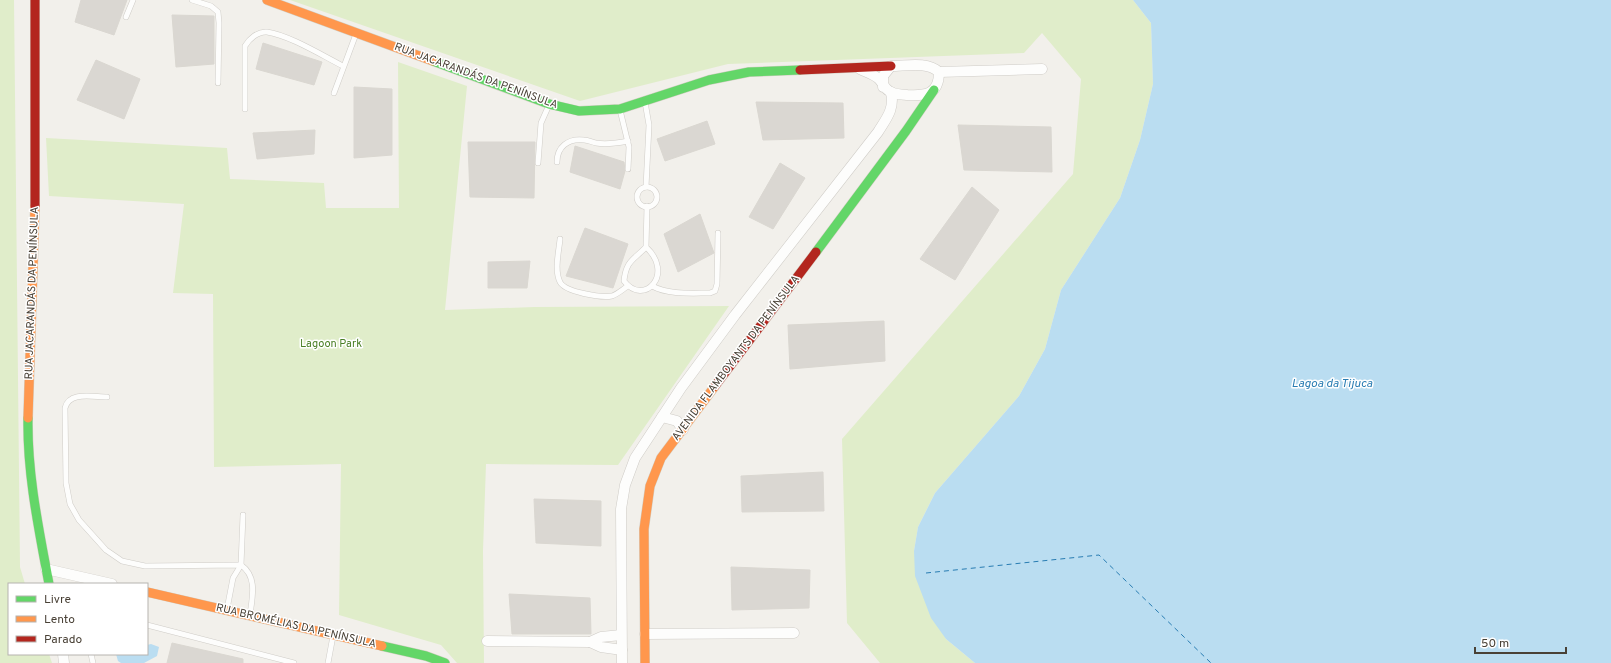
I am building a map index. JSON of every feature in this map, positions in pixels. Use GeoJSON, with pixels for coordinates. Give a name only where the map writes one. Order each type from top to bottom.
{"type":"FeatureCollection","features":[{"type":"Feature","properties":{"kind":"street","name":"RUA JACARANDÁS DA PENÍNSULA"},"geometry":{"type":"LineString","coordinates":[[36,0],[36,180],[30,319],[28,434],[35,506],[49,583]]}},
{"type":"Feature","properties":{"kind":"street","name":"RUA JACARANDÁS DA PENÍNSULA"},"geometry":{"type":"LineString","coordinates":[[267,0],[549,104],[579,111],[620,109],[708,80],[749,72],[890,66],[923,66],[932,68],[939,72],[1042,69]]}},
{"type":"Feature","properties":{"kind":"street"},"geometry":{"type":"LineString","coordinates":[[890,66],[883,76],[887,90],[921,95],[934,90],[939,79],[939,72]]}},
{"type":"Feature","properties":{"kind":"street","name":"RUA JACARANDÁS DA PENÍNSULA"},"geometry":{"type":"LineString","coordinates":[[856,68],[877,78],[887,90]]}},
{"type":"Feature","properties":{"kind":"street","name":"AVENIDA FLAMBOYANTS DA PENÍNSULA"},"geometry":{"type":"LineString","coordinates":[[622,663],[621,508],[625,485],[636,458],[662,417],[735,315],[878,132],[891,109],[892,99],[887,90]]}},
{"type":"Feature","properties":{"kind":"street","name":"AVENIDA FLAMBOYANTS DA PENÍNSULA"},"geometry":{"type":"LineString","coordinates":[[645,663],[644,527],[647,496],[654,472],[661,458],[684,430],[902,137],[934,90]]}},
{"type":"Feature","properties":{"kind":"street"},"geometry":{"type":"LineString","coordinates":[[662,417],[677,421],[684,430]]}},
{"type":"Feature","properties":{"kind":"street"},"geometry":{"type":"LineString","coordinates":[[46,569],[108,583]]}},
{"type":"Feature","properties":{"kind":"street","name":"RUA BROMÉLIAS DA PENÍNSULA"},"geometry":{"type":"LineString","coordinates":[[148,592],[426,656],[445,663]]}},
{"type":"Feature","properties":{"kind":"street"},"geometry":{"type":"LineString","coordinates":[[644,634],[794,633]]}},
{"type":"Feature","properties":{"kind":"street"},"geometry":{"type":"LineString","coordinates":[[590,642],[601,637],[621,635]]}},
{"type":"Feature","properties":{"kind":"street"},"geometry":{"type":"LineString","coordinates":[[487,641],[590,642],[601,646],[622,650]]}},
{"type":"Feature","properties":{"kind":"lane"},"geometry":{"type":"LineString","coordinates":[[126,17],[133,0]]}},
{"type":"Feature","properties":{"kind":"lane"},"geometry":{"type":"LineString","coordinates":[[192,0],[211,6],[218,12],[218,83]]}},
{"type":"Feature","properties":{"kind":"lane"},"geometry":{"type":"LineString","coordinates":[[245,109],[245,46],[249,39],[259,34],[266,32],[281,36],[343,66]]}},
{"type":"Feature","properties":{"kind":"lane"},"geometry":{"type":"LineString","coordinates":[[334,93],[343,66],[357,33]]}},
{"type":"Feature","properties":{"kind":"lane"},"geometry":{"type":"LineString","coordinates":[[645,102],[649,125],[646,187]]}},
{"type":"Feature","properties":{"kind":"lane"},"geometry":{"type":"LineString","coordinates":[[538,164],[541,123],[549,104]]}},
{"type":"Feature","properties":{"kind":"lane"},"geometry":{"type":"LineString","coordinates":[[620,109],[628,141],[628,169]]}},
{"type":"Feature","properties":{"kind":"lane"},"geometry":{"type":"LineString","coordinates":[[557,162],[557,153],[572,140],[585,140],[596,143],[614,144],[628,141]]}},
{"type":"Feature","properties":{"kind":"lane"},"geometry":{"type":"LineString","coordinates":[[646,187],[654,190],[656,198],[654,202],[647,206],[639,203],[637,195],[642,188],[646,187]]}},
{"type":"Feature","properties":{"kind":"lane"},"geometry":{"type":"LineString","coordinates":[[646,247],[634,256],[629,264],[624,281],[628,286],[646,290],[656,281],[658,263],[655,256],[646,247],[647,206]]}},
{"type":"Feature","properties":{"kind":"lane"},"geometry":{"type":"LineString","coordinates":[[652,286],[661,291],[710,293],[715,291],[717,284],[718,233]]}},
{"type":"Feature","properties":{"kind":"lane"},"geometry":{"type":"LineString","coordinates":[[560,239],[558,272],[560,283],[567,289],[600,296],[612,296],[628,286]]}},
{"type":"Feature","properties":{"kind":"lane"},"geometry":{"type":"LineString","coordinates":[[107,397],[76,396],[66,403],[66,483],[70,504],[79,520],[106,550],[122,561],[145,566],[241,565],[248,570],[252,578],[253,591],[250,616]]}},
{"type":"Feature","properties":{"kind":"lane"},"geometry":{"type":"LineString","coordinates":[[226,610],[233,578],[241,565],[243,515]]}},
{"type":"Feature","properties":{"kind":"lane"},"geometry":{"type":"LineString","coordinates":[[148,625],[294,663]]}},
{"type":"Feature","properties":{"kind":"lane"},"geometry":{"type":"LineString","coordinates":[[328,663],[333,635]]}},
{"type":"Feature","properties":{"kind":"green space"},"geometry":{"type":"Polygon","coordinates":[[[0,0],[14,0],[20,567],[25,583],[8,583],[8,655],[49,655],[52,663],[0,663],[0,0]]]}},
{"type":"Feature","properties":{"kind":"green space"},"geometry":{"type":"Polygon","coordinates":[[[290,0],[1133,0],[1151,23],[1153,84],[1140,140],[1120,198],[1061,290],[1045,349],[1019,396],[935,493],[918,527],[914,551],[946,639],[975,663],[880,663],[847,623],[842,439],[1073,174],[1081,79],[1042,33],[1024,53],[728,64],[580,101],[290,0]]]}},
{"type":"Feature","properties":{"kind":"green space","name":"Lagoon Park"},"geometry":{"type":"Polygon","coordinates":[[[398,62],[467,86],[445,310],[534,307],[729,306],[618,465],[486,464],[483,551],[484,663],[457,663],[441,645],[339,615],[341,464],[214,467],[213,294],[173,293],[184,204],[49,196],[46,138],[227,148],[230,179],[324,183],[326,208],[399,208],[398,62]]]}},
{"type":"Feature","properties":{"kind":"water","name":"Lagoa da Tijuca"},"geometry":{"type":"Polygon","coordinates":[[[1133,0],[1611,0],[1611,663],[975,663],[946,639],[931,618],[915,576],[914,551],[918,527],[935,493],[1019,396],[1045,349],[1061,290],[1120,198],[1140,140],[1153,84],[1151,23],[1133,0]]]}},
{"type":"Feature","properties":{"kind":"water"},"geometry":{"type":"Polygon","coordinates":[[[151,644],[159,647],[157,656],[144,663],[121,663],[118,661],[116,655],[148,655],[148,645],[151,644]]]}},
{"type":"Feature","properties":{"kind":"building"},"geometry":{"type":"Polygon","coordinates":[[[81,0],[127,0],[114,35],[75,22],[81,0]]]}},
{"type":"Feature","properties":{"kind":"building"},"geometry":{"type":"Polygon","coordinates":[[[172,15],[214,16],[214,64],[176,67],[172,15]]]}},
{"type":"Feature","properties":{"kind":"building"},"geometry":{"type":"Polygon","coordinates":[[[263,43],[322,62],[314,85],[256,69],[263,43]]]}},
{"type":"Feature","properties":{"kind":"building"},"geometry":{"type":"Polygon","coordinates":[[[96,60],[140,79],[124,119],[77,100],[96,60]]]}},
{"type":"Feature","properties":{"kind":"building"},"geometry":{"type":"Polygon","coordinates":[[[354,87],[392,89],[392,155],[354,158],[354,87]]]}},
{"type":"Feature","properties":{"kind":"building"},"geometry":{"type":"Polygon","coordinates":[[[756,102],[843,103],[844,138],[763,140],[756,102]]]}},
{"type":"Feature","properties":{"kind":"building"},"geometry":{"type":"Polygon","coordinates":[[[707,121],[715,144],[665,161],[657,139],[707,121]]]}},
{"type":"Feature","properties":{"kind":"building"},"geometry":{"type":"Polygon","coordinates":[[[958,125],[1051,127],[1052,172],[964,170],[958,125]]]}},
{"type":"Feature","properties":{"kind":"building"},"geometry":{"type":"Polygon","coordinates":[[[315,130],[314,154],[257,159],[253,133],[315,130]]]}},
{"type":"Feature","properties":{"kind":"building"},"geometry":{"type":"Polygon","coordinates":[[[468,142],[535,142],[534,198],[470,197],[468,142]]]}},
{"type":"Feature","properties":{"kind":"building"},"geometry":{"type":"Polygon","coordinates":[[[575,146],[624,162],[625,171],[620,189],[570,172],[575,146]]]}},
{"type":"Feature","properties":{"kind":"building"},"geometry":{"type":"Polygon","coordinates":[[[780,163],[805,178],[773,229],[749,217],[780,163]]]}},
{"type":"Feature","properties":{"kind":"building"},"geometry":{"type":"Polygon","coordinates":[[[972,187],[999,210],[955,280],[920,259],[972,187]]]}},
{"type":"Feature","properties":{"kind":"building"},"geometry":{"type":"Polygon","coordinates":[[[700,214],[714,253],[678,272],[664,234],[700,214]]]}},
{"type":"Feature","properties":{"kind":"building"},"geometry":{"type":"Polygon","coordinates":[[[585,228],[628,244],[613,288],[566,276],[585,228]]]}},
{"type":"Feature","properties":{"kind":"building"},"geometry":{"type":"Polygon","coordinates":[[[530,261],[527,288],[488,288],[488,262],[530,261]]]}},
{"type":"Feature","properties":{"kind":"building"},"geometry":{"type":"Polygon","coordinates":[[[884,321],[885,361],[790,369],[788,325],[884,321]]]}},
{"type":"Feature","properties":{"kind":"building"},"geometry":{"type":"Polygon","coordinates":[[[823,472],[824,511],[742,512],[741,476],[823,472]]]}},
{"type":"Feature","properties":{"kind":"building"},"geometry":{"type":"Polygon","coordinates":[[[534,499],[601,501],[601,546],[536,543],[534,499]]]}},
{"type":"Feature","properties":{"kind":"building"},"geometry":{"type":"Polygon","coordinates":[[[731,567],[810,570],[809,608],[732,610],[731,567]]]}},
{"type":"Feature","properties":{"kind":"building"},"geometry":{"type":"Polygon","coordinates":[[[509,594],[590,598],[591,634],[512,634],[509,594]]]}},
{"type":"Feature","properties":{"kind":"building"},"geometry":{"type":"Polygon","coordinates":[[[172,643],[243,659],[243,663],[167,663],[172,643]]]}},
{"type":"Feature","properties":{"kind":"ferry route"},"geometry":{"type":"LineString","coordinates":[[926,573],[1099,555],[1211,663]]}},
{"type":"Feature","properties":{"kind":"traffic: fast"},"geometry":{"type":"LineString","coordinates":[[433,61],[549,104],[579,111],[620,109],[709,80],[749,72],[800,70]]}},
{"type":"Feature","properties":{"kind":"traffic: fast"},"geometry":{"type":"LineString","coordinates":[[816,252],[906,131],[934,90]]}},
{"type":"Feature","properties":{"kind":"traffic: fast"},"geometry":{"type":"LineString","coordinates":[[28,418],[29,460],[49,583]]}},
{"type":"Feature","properties":{"kind":"traffic: fast"},"geometry":{"type":"LineString","coordinates":[[382,646],[426,656],[445,663]]}},
{"type":"Feature","properties":{"kind":"traffic: slow"},"geometry":{"type":"LineString","coordinates":[[267,0],[433,61]]}},
{"type":"Feature","properties":{"kind":"traffic: slow"},"geometry":{"type":"LineString","coordinates":[[28,418],[35,206]]}},
{"type":"Feature","properties":{"kind":"traffic: slow"},"geometry":{"type":"LineString","coordinates":[[645,663],[644,529],[650,486],[661,458],[715,386]]}},
{"type":"Feature","properties":{"kind":"traffic: slow"},"geometry":{"type":"LineString","coordinates":[[148,592],[382,646]]}},
{"type":"Feature","properties":{"kind":"traffic: jam"},"geometry":{"type":"LineString","coordinates":[[35,0],[35,206]]}},
{"type":"Feature","properties":{"kind":"traffic: jam"},"geometry":{"type":"LineString","coordinates":[[800,70],[891,66]]}},
{"type":"Feature","properties":{"kind":"traffic: jam"},"geometry":{"type":"LineString","coordinates":[[715,386],[816,252]]}}]}
